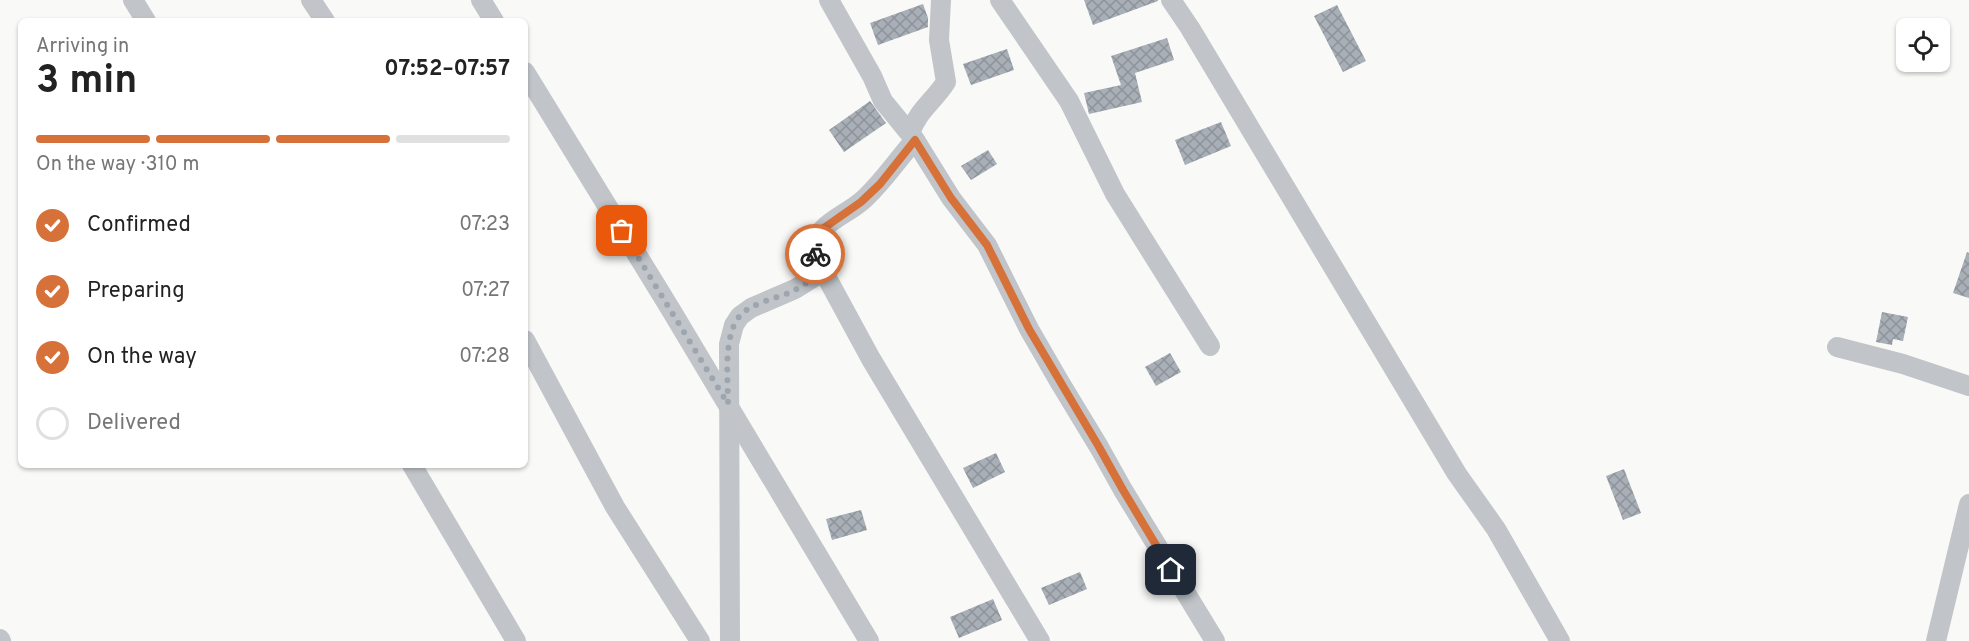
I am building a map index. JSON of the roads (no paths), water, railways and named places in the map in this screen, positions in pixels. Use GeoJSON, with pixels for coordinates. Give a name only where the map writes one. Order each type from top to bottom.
{"type":"FeatureCollection","features":[{"type":"Feature","properties":{"kind":"street"},"geometry":{"type":"LineString","coordinates":[[134,0],[144,18]]}},
{"type":"Feature","properties":{"kind":"street"},"geometry":{"type":"LineString","coordinates":[[311,0],[323,18]]}},
{"type":"Feature","properties":{"kind":"street"},"geometry":{"type":"LineString","coordinates":[[481,0],[492,18]]}},
{"type":"Feature","properties":{"kind":"street"},"geometry":{"type":"LineString","coordinates":[[829,0],[872,76],[883,101],[912,136],[951,198],[987,245],[1059,381],[1215,641]]}},
{"type":"Feature","properties":{"kind":"street"},"geometry":{"type":"LineString","coordinates":[[941,0],[939,40],[946,82],[938,94],[920,112],[912,136],[880,184],[861,202],[821,230],[816,240],[815,256],[871,359],[1040,641]]}},
{"type":"Feature","properties":{"kind":"street"},"geometry":{"type":"LineString","coordinates":[[1000,0],[1069,101],[1115,194],[1210,346]]}},
{"type":"Feature","properties":{"kind":"street"},"geometry":{"type":"LineString","coordinates":[[1171,0],[1190,28],[1457,474],[1496,529],[1560,641]]}},
{"type":"Feature","properties":{"kind":"street"},"geometry":{"type":"LineString","coordinates":[[528,77],[728,404],[869,641]]}},
{"type":"Feature","properties":{"kind":"street"},"geometry":{"type":"LineString","coordinates":[[730,641],[729,344],[734,325],[740,316],[751,308],[795,289],[824,271]]}},
{"type":"Feature","properties":{"kind":"street"},"geometry":{"type":"LineString","coordinates":[[528,346],[615,507],[700,641]]}},
{"type":"Feature","properties":{"kind":"street"},"geometry":{"type":"LineString","coordinates":[[1836,347],[1903,364],[1969,386]]}},
{"type":"Feature","properties":{"kind":"street"},"geometry":{"type":"LineString","coordinates":[[414,468],[516,641]]}},
{"type":"Feature","properties":{"kind":"street"},"geometry":{"type":"LineString","coordinates":[[1936,641],[1969,504]]}}]}
